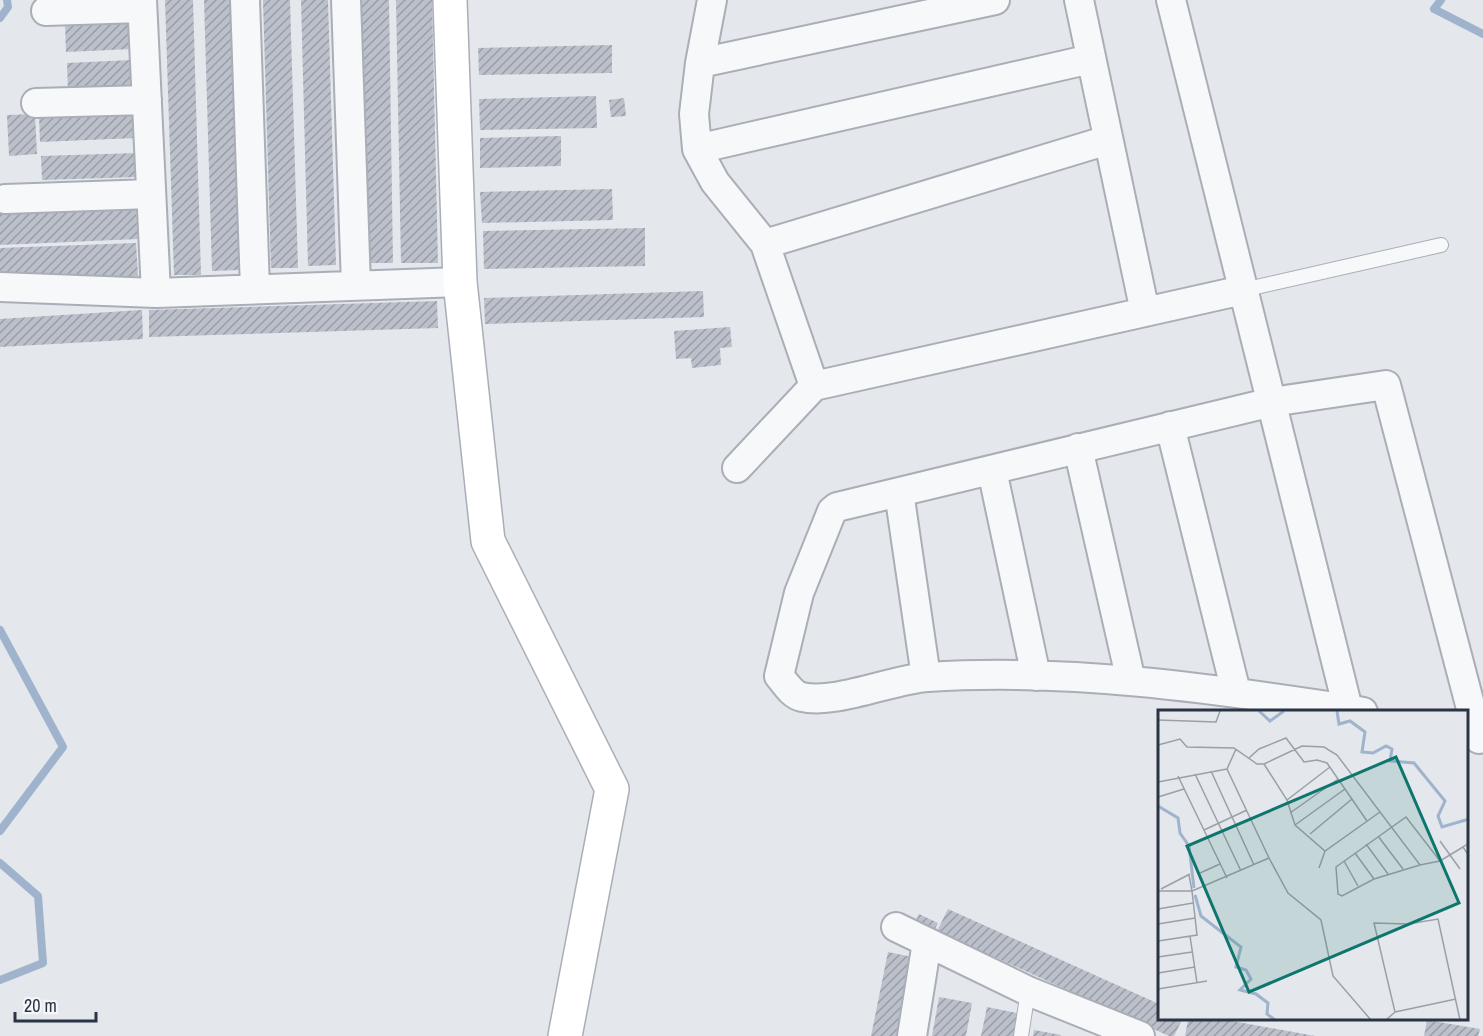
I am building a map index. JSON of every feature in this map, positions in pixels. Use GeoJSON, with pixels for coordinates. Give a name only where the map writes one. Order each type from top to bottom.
{"type":"FeatureCollection","features":[{"type":"Feature","properties":{"kind":"street"},"geometry":{"type":"LineString","coordinates":[[245,0],[255,289]]}},
{"type":"Feature","properties":{"kind":"street"},"geometry":{"type":"LineString","coordinates":[[346,0],[356,285]]}},
{"type":"Feature","properties":{"kind":"street"},"geometry":{"type":"LineString","coordinates":[[450,0],[460,282],[488,541],[612,789],[565,1036]]}},
{"type":"Feature","properties":{"kind":"street"},"geometry":{"type":"LineString","coordinates":[[712,0],[699,63],[694,114],[697,149],[715,182],[765,244],[814,386]]}},
{"type":"Feature","properties":{"kind":"street"},"geometry":{"type":"LineString","coordinates":[[699,63],[995,0]]}},
{"type":"Feature","properties":{"kind":"street"},"geometry":{"type":"LineString","coordinates":[[1079,0],[1145,312]]}},
{"type":"Feature","properties":{"kind":"street"},"geometry":{"type":"LineString","coordinates":[[1171,0],[1272,402],[1356,710],[1236,692],[1131,681],[1036,675],[926,677],[828,697],[802,697],[791,691],[779,676],[799,593],[834,509],[1272,402],[1386,385],[1476,738]]}},
{"type":"Feature","properties":{"kind":"street"},"geometry":{"type":"LineString","coordinates":[[46,10],[142,4],[156,293]]}},
{"type":"Feature","properties":{"kind":"street"},"geometry":{"type":"LineString","coordinates":[[697,149],[1091,59]]}},
{"type":"Feature","properties":{"kind":"street"},"geometry":{"type":"LineString","coordinates":[[36,103],[147,100]]}},
{"type":"Feature","properties":{"kind":"street"},"geometry":{"type":"LineString","coordinates":[[765,244],[1108,140]]}},
{"type":"Feature","properties":{"kind":"street"},"geometry":{"type":"LineString","coordinates":[[5,199],[151,195]]}},
{"type":"Feature","properties":{"kind":"street"},"geometry":{"type":"LineString","coordinates":[[0,287],[156,293],[460,282]]}},
{"type":"Feature","properties":{"kind":"street"},"geometry":{"type":"LineString","coordinates":[[737,468],[814,386],[1243,290]]}},
{"type":"Feature","properties":{"kind":"street"},"geometry":{"type":"LineString","coordinates":[[1170,426],[1236,692]]}},
{"type":"Feature","properties":{"kind":"street"},"geometry":{"type":"LineString","coordinates":[[1078,448],[1131,681]]}},
{"type":"Feature","properties":{"kind":"street"},"geometry":{"type":"LineString","coordinates":[[992,470],[1036,675]]}},
{"type":"Feature","properties":{"kind":"street"},"geometry":{"type":"LineString","coordinates":[[899,492],[926,677]]}},
{"type":"Feature","properties":{"kind":"street"},"geometry":{"type":"LineString","coordinates":[[896,927],[1029,991],[1129,1035]]}},
{"type":"Feature","properties":{"kind":"street"},"geometry":{"type":"LineString","coordinates":[[912,1036],[927,942]]}},
{"type":"Feature","properties":{"kind":"lane"},"geometry":{"type":"LineString","coordinates":[[1243,290],[1441,245]]}},
{"type":"Feature","properties":{"kind":"lane"},"geometry":{"type":"LineString","coordinates":[[1022,1036],[1029,991]]}},
{"type":"Feature","properties":{"kind":"building"},"geometry":{"type":"Polygon","coordinates":[[[165,0],[193,0],[201,275],[174,275],[165,0]]]}},
{"type":"Feature","properties":{"kind":"building"},"geometry":{"type":"Polygon","coordinates":[[[204,0],[231,0],[239,270],[212,271],[204,0]]]}},
{"type":"Feature","properties":{"kind":"building"},"geometry":{"type":"Polygon","coordinates":[[[263,0],[290,0],[298,268],[271,268],[263,0]]]}},
{"type":"Feature","properties":{"kind":"building"},"geometry":{"type":"Polygon","coordinates":[[[301,0],[328,0],[336,265],[308,266],[301,0]]]}},
{"type":"Feature","properties":{"kind":"building"},"geometry":{"type":"Polygon","coordinates":[[[359,0],[389,0],[393,263],[363,263],[359,0]]]}},
{"type":"Feature","properties":{"kind":"building"},"geometry":{"type":"Polygon","coordinates":[[[396,0],[432,0],[438,263],[401,263],[396,0]]]}},
{"type":"Feature","properties":{"kind":"building"},"geometry":{"type":"Polygon","coordinates":[[[130,21],[132,49],[66,52],[65,23],[130,21]]]}},
{"type":"Feature","properties":{"kind":"building"},"geometry":{"type":"Polygon","coordinates":[[[612,45],[612,73],[479,75],[478,48],[612,45]]]}},
{"type":"Feature","properties":{"kind":"building"},"geometry":{"type":"Polygon","coordinates":[[[133,60],[134,89],[68,91],[67,63],[133,60]]]}},
{"type":"Feature","properties":{"kind":"building"},"geometry":{"type":"Polygon","coordinates":[[[596,96],[597,128],[480,130],[479,99],[596,96]]]}},
{"type":"Feature","properties":{"kind":"building"},"geometry":{"type":"Polygon","coordinates":[[[624,98],[626,116],[611,117],[609,100],[624,98]]]}},
{"type":"Feature","properties":{"kind":"building"},"geometry":{"type":"Polygon","coordinates":[[[35,114],[37,154],[9,156],[7,115],[35,114]]]}},
{"type":"Feature","properties":{"kind":"building"},"geometry":{"type":"Polygon","coordinates":[[[135,114],[136,138],[40,142],[39,117],[135,114]]]}},
{"type":"Feature","properties":{"kind":"building"},"geometry":{"type":"Polygon","coordinates":[[[561,136],[561,166],[480,168],[480,138],[561,136]]]}},
{"type":"Feature","properties":{"kind":"building"},"geometry":{"type":"Polygon","coordinates":[[[137,153],[138,177],[42,180],[41,156],[137,153]]]}},
{"type":"Feature","properties":{"kind":"building"},"geometry":{"type":"Polygon","coordinates":[[[612,189],[613,220],[482,223],[480,192],[612,189]]]}},
{"type":"Feature","properties":{"kind":"building"},"geometry":{"type":"Polygon","coordinates":[[[136,207],[138,239],[0,245],[0,212],[136,207]]]}},
{"type":"Feature","properties":{"kind":"building"},"geometry":{"type":"Polygon","coordinates":[[[645,228],[645,266],[484,269],[483,231],[645,228]]]}},
{"type":"Feature","properties":{"kind":"building"},"geometry":{"type":"Polygon","coordinates":[[[136,243],[138,276],[0,282],[0,248],[136,243]]]}},
{"type":"Feature","properties":{"kind":"building"},"geometry":{"type":"Polygon","coordinates":[[[703,291],[704,317],[485,324],[484,298],[703,291]]]}},
{"type":"Feature","properties":{"kind":"building"},"geometry":{"type":"Polygon","coordinates":[[[437,301],[438,328],[149,337],[149,310],[437,301]]]}},
{"type":"Feature","properties":{"kind":"building"},"geometry":{"type":"Polygon","coordinates":[[[142,310],[143,339],[0,347],[0,319],[142,310]]]}},
{"type":"Feature","properties":{"kind":"building"},"geometry":{"type":"Polygon","coordinates":[[[730,327],[732,347],[720,348],[721,365],[692,368],[691,358],[676,359],[674,331],[730,327]]]}},
{"type":"Feature","properties":{"kind":"building"},"geometry":{"type":"Polygon","coordinates":[[[948,909],[1158,1004],[1158,1021],[1182,1021],[1174,1036],[1169,1036],[937,931],[948,909]]]}},
{"type":"Feature","properties":{"kind":"building"},"geometry":{"type":"Polygon","coordinates":[[[919,914],[938,923],[929,941],[910,932],[919,914]]]}},
{"type":"Feature","properties":{"kind":"building"},"geometry":{"type":"Polygon","coordinates":[[[888,952],[917,958],[901,1036],[871,1036],[888,952]]]}},
{"type":"Feature","properties":{"kind":"building"},"geometry":{"type":"Polygon","coordinates":[[[939,997],[972,1003],[966,1036],[932,1036],[939,997]]]}},
{"type":"Feature","properties":{"kind":"building"},"geometry":{"type":"Polygon","coordinates":[[[987,1007],[1026,1015],[1022,1036],[981,1036],[987,1007]]]}},
{"type":"Feature","properties":{"kind":"building"},"geometry":{"type":"Polygon","coordinates":[[[1188,1021],[1232,1021],[1315,1036],[1185,1036],[1188,1021]]]}},
{"type":"Feature","properties":{"kind":"building"},"geometry":{"type":"Polygon","coordinates":[[[1427,1021],[1480,1029],[1478,1036],[1424,1036],[1427,1021]]]}},
{"type":"Feature","properties":{"kind":"building"},"geometry":{"type":"Polygon","coordinates":[[[1034,1030],[1061,1035],[1033,1036],[1034,1030]]]}},
{"type":"Feature","properties":{"kind":"waterway"},"geometry":{"type":"LineString","coordinates":[[0,18],[8,7],[7,0]]}},
{"type":"Feature","properties":{"kind":"waterway"},"geometry":{"type":"LineString","coordinates":[[1441,0],[1434,9],[1483,34]]}},
{"type":"Feature","properties":{"kind":"waterway"},"geometry":{"type":"LineString","coordinates":[[0,630],[63,747],[0,831]]}},
{"type":"Feature","properties":{"kind":"waterway"},"geometry":{"type":"LineString","coordinates":[[0,863],[38,896],[43,963],[0,980]]}}]}
